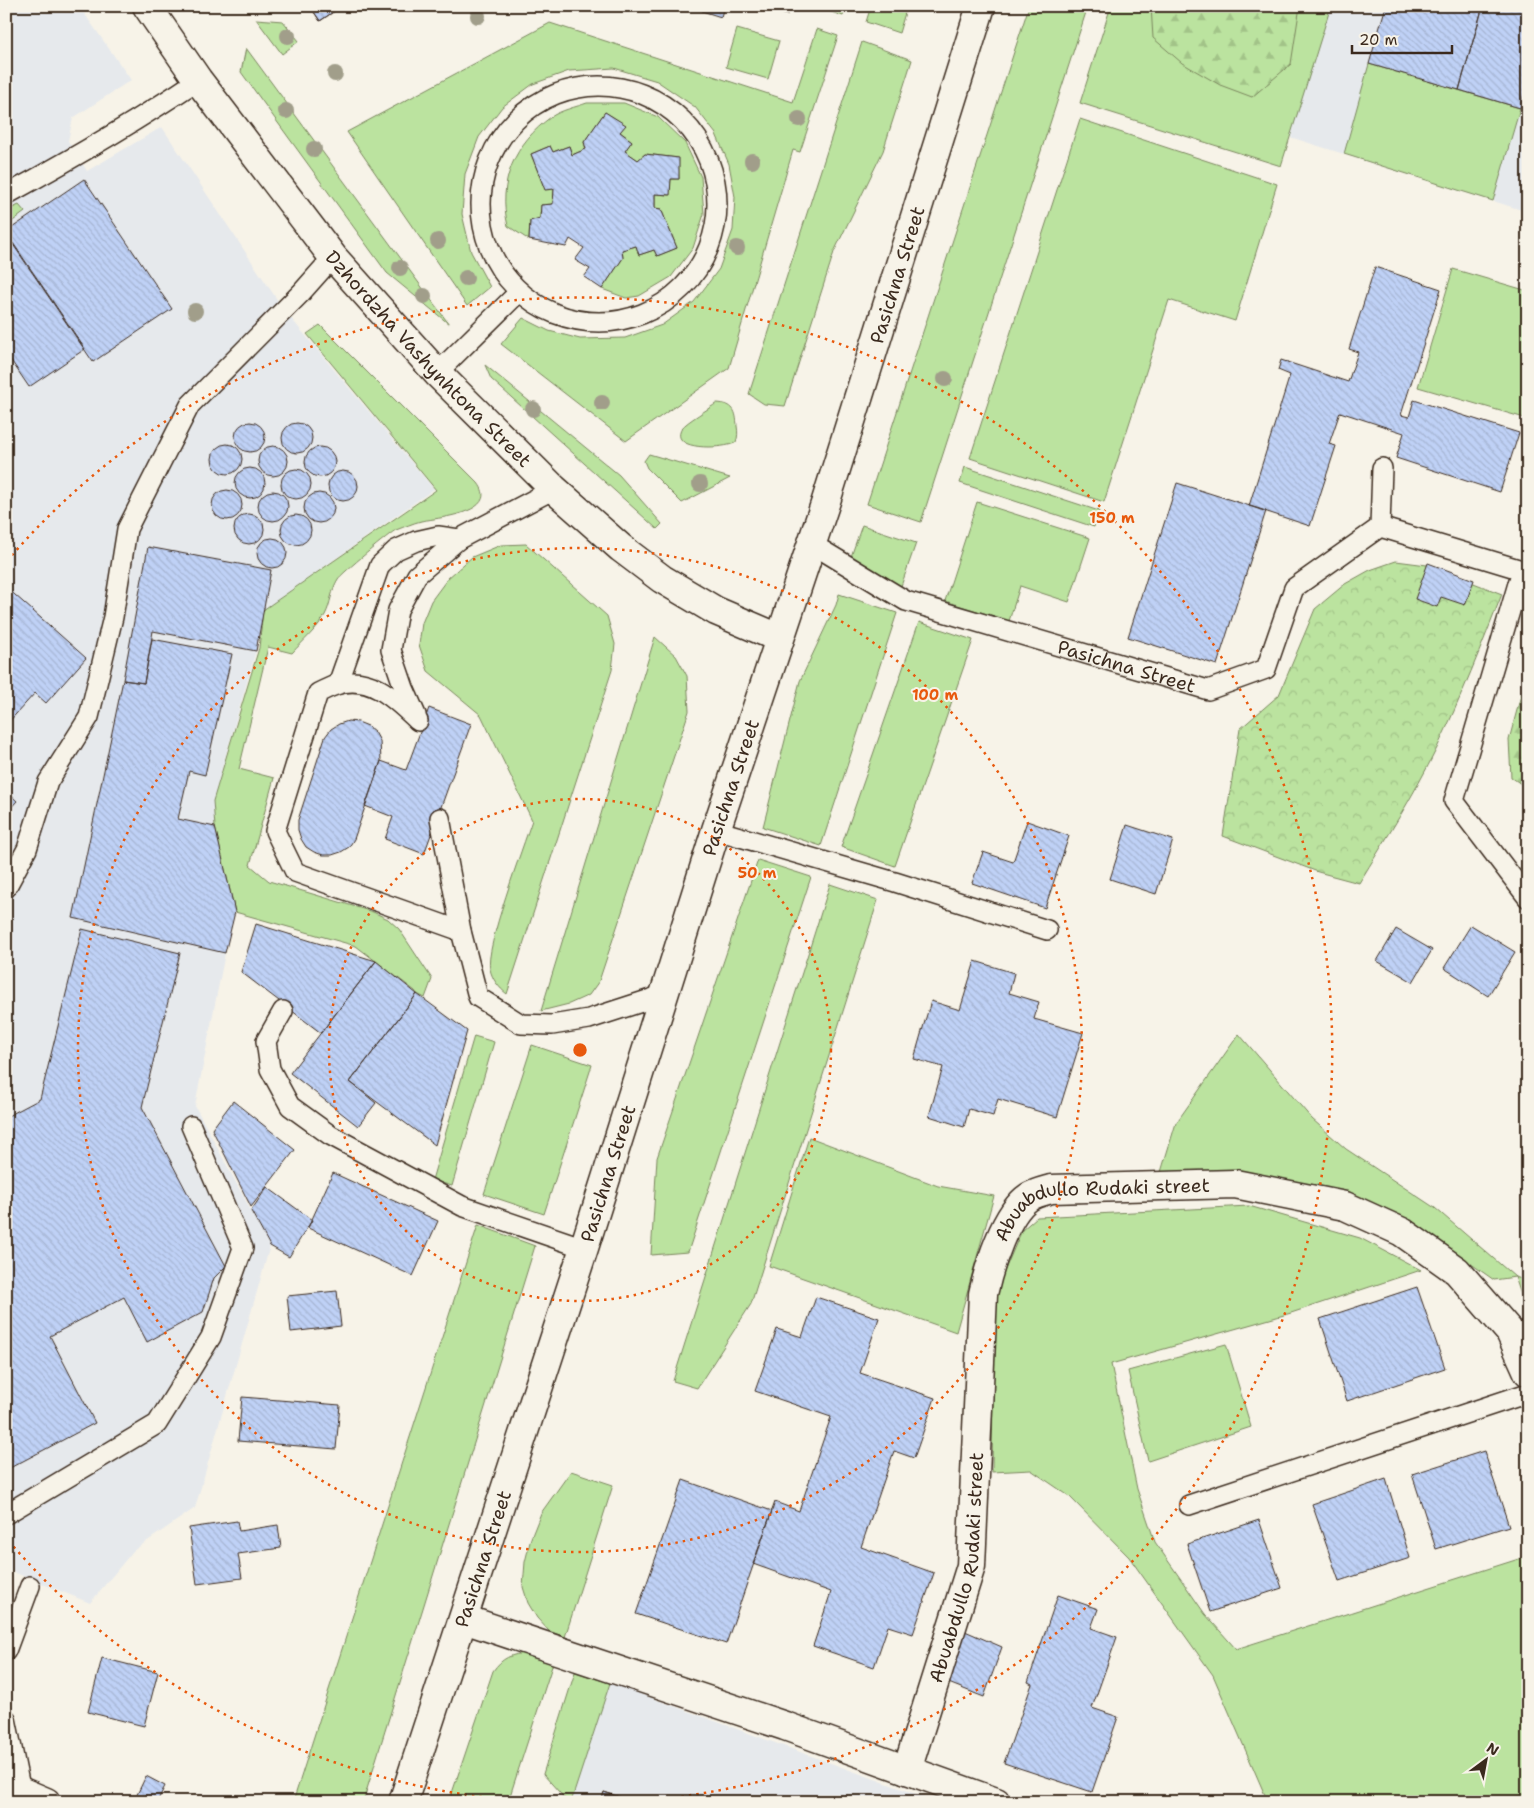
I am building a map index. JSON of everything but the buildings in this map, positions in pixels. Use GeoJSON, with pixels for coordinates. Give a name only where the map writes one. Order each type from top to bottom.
{"type":"FeatureCollection","features":[{"type":"Feature","properties":{"kind":"main road","name":"Dzhordzha Vashynhtona Street"},"geometry":{"type":"LineString","coordinates":[[147,6],[198,80],[333,257],[437,373],[554,489],[621,548],[662,579],[716,611],[779,638]]}},
{"type":"Feature","properties":{"kind":"main road","name":"Pasichna Street"},"geometry":{"type":"LineString","coordinates":[[403,1802],[584,1248],[716,830],[812,544],[981,6]]}},
{"type":"Feature","properties":{"kind":"main road","name":"Abuabdullo Rudaki street"},"geometry":{"type":"LineString","coordinates":[[907,1770],[971,1566],[983,1294],[989,1268],[1012,1214],[1029,1197],[1051,1189],[1236,1184],[1345,1206],[1402,1232],[1457,1271],[1510,1332],[1528,1372]]}},
{"type":"Feature","properties":{"kind":"main road"},"geometry":{"type":"LineString","coordinates":[[464,1619],[785,1726],[996,1802]]}},
{"type":"Feature","properties":{"kind":"main road"},"geometry":{"type":"LineString","coordinates":[[14,1788],[46,1802]]}},
{"type":"Feature","properties":{"kind":"lane"},"geometry":{"type":"LineString","coordinates":[[6,195],[77,156],[198,80]]}},
{"type":"Feature","properties":{"kind":"lane"},"geometry":{"type":"LineString","coordinates":[[612,86],[650,97],[683,120],[701,143],[712,169],[718,198],[716,227],[703,261],[682,289],[654,309],[622,320],[583,322],[529,301],[519,292],[505,278],[487,246],[480,212],[482,178],[494,146],[515,119],[541,100],[573,88],[612,86]]}},
{"type":"Feature","properties":{"kind":"lane"},"geometry":{"type":"LineString","coordinates":[[6,888],[27,850],[48,782],[89,717],[113,617],[127,529],[190,406],[301,293],[333,257]]}},
{"type":"Feature","properties":{"kind":"lane"},"geometry":{"type":"LineString","coordinates":[[437,373],[519,292]]}},
{"type":"Feature","properties":{"kind":"lane"},"geometry":{"type":"LineString","coordinates":[[1382,468],[1380,527],[1525,562],[1454,801],[1528,898]]}},
{"type":"Feature","properties":{"kind":"lane"},"geometry":{"type":"LineString","coordinates":[[461,931],[295,872],[275,832],[318,693],[338,684],[359,683],[380,688],[418,721],[391,650],[398,610],[417,575],[459,539],[554,489]]}},
{"type":"Feature","properties":{"kind":"lane","name":"Pasichna Street"},"geometry":{"type":"LineString","coordinates":[[812,544],[906,601],[1208,690],[1266,669],[1294,588],[1380,527]]}},
{"type":"Feature","properties":{"kind":"lane"},"geometry":{"type":"LineString","coordinates":[[338,684],[380,565],[396,550],[416,541],[438,536],[459,539]]}},
{"type":"Feature","properties":{"kind":"lane"},"geometry":{"type":"LineString","coordinates":[[440,818],[461,931],[478,997],[521,1024],[552,1025],[589,1019],[663,994]]}},
{"type":"Feature","properties":{"kind":"lane"},"geometry":{"type":"LineString","coordinates":[[716,830],[894,882],[1047,930]]}},
{"type":"Feature","properties":{"kind":"lane"},"geometry":{"type":"LineString","coordinates":[[283,1011],[266,1041],[270,1069],[290,1106],[330,1135],[462,1206],[584,1248]]}},
{"type":"Feature","properties":{"kind":"lane"},"geometry":{"type":"LineString","coordinates":[[6,1514],[157,1424],[211,1337],[243,1248],[191,1126]]}},
{"type":"Feature","properties":{"kind":"lane"},"geometry":{"type":"LineString","coordinates":[[1189,1505],[1528,1393]]}},
{"type":"Feature","properties":{"kind":"lane"},"geometry":{"type":"LineString","coordinates":[[6,1651],[30,1586]]}},
{"type":"Feature","properties":{"kind":"lane"},"geometry":{"type":"LineString","coordinates":[[6,1719],[14,1788]]}},
{"type":"Feature","properties":{"kind":"shaded area"},"geometry":{"type":"Polygon","coordinates":[[[6,6],[79,6],[131,80],[73,118],[68,141],[87,171],[162,127],[284,310],[434,489],[263,610],[256,651],[213,800],[215,828],[235,912],[225,953],[195,1106],[270,1246],[195,1508],[133,1551],[90,1603],[6,1569],[6,6]]]}},
{"type":"Feature","properties":{"kind":"shaded area"},"geometry":{"type":"Polygon","coordinates":[[[1111,6],[1528,6],[1528,212],[1290,137],[1111,6]]]}},
{"type":"Feature","properties":{"kind":"shaded area"},"geometry":{"type":"Polygon","coordinates":[[[610,1683],[938,1802],[571,1802],[610,1683]]]}},
{"type":"Feature","properties":{"kind":"green space"},"geometry":{"type":"Polygon","coordinates":[[[822,6],[846,6],[843,16],[822,9],[822,6]]]}},
{"type":"Feature","properties":{"kind":"green space"},"geometry":{"type":"Polygon","coordinates":[[[871,6],[907,6],[899,33],[866,22],[871,6]]]}},
{"type":"Feature","properties":{"kind":"green space"},"geometry":{"type":"Polygon","coordinates":[[[1029,6],[1088,6],[921,522],[867,504],[1029,6]]]}},
{"type":"Feature","properties":{"kind":"green space"},"geometry":{"type":"Polygon","coordinates":[[[1111,6],[1331,6],[1281,166],[1080,103],[1111,6]]]}},
{"type":"Feature","properties":{"kind":"green space"},"geometry":{"type":"Polygon","coordinates":[[[1151,6],[1300,6],[1291,64],[1252,97],[1220,85],[1182,63],[1153,38],[1151,6]]]}},
{"type":"Feature","properties":{"kind":"green space"},"geometry":{"type":"Polygon","coordinates":[[[256,19],[283,21],[299,41],[282,54],[256,19]]]}},
{"type":"Feature","properties":{"kind":"green space"},"geometry":{"type":"Polygon","coordinates":[[[550,23],[793,102],[817,29],[838,36],[800,152],[793,150],[729,368],[626,441],[501,344],[523,318],[549,331],[580,339],[625,338],[662,325],[694,302],[719,269],[733,230],[735,197],[729,164],[716,134],[695,107],[657,81],[614,68],[569,71],[533,84],[502,107],[479,137],[465,174],[462,214],[471,252],[490,287],[467,306],[347,132],[550,23]]]}},
{"type":"Feature","properties":{"kind":"green space"},"geometry":{"type":"Polygon","coordinates":[[[737,29],[779,41],[768,79],[726,67],[737,29]]]}},
{"type":"Feature","properties":{"kind":"green space"},"geometry":{"type":"Polygon","coordinates":[[[862,42],[912,60],[883,151],[834,252],[785,406],[764,404],[749,394],[862,42]]]}},
{"type":"Feature","properties":{"kind":"green space"},"geometry":{"type":"Polygon","coordinates":[[[246,48],[449,324],[387,273],[241,72],[246,48]]]}},
{"type":"Feature","properties":{"kind":"green space"},"geometry":{"type":"Polygon","coordinates":[[[1369,64],[1520,108],[1493,201],[1344,154],[1369,64]]]}},
{"type":"Feature","properties":{"kind":"green space"},"geometry":{"type":"Polygon","coordinates":[[[587,103],[624,103],[658,117],[685,143],[701,177],[704,214],[693,248],[671,277],[639,296],[626,298],[602,289],[623,258],[622,250],[636,246],[639,255],[654,250],[657,256],[677,248],[661,209],[655,208],[655,194],[669,195],[671,179],[679,179],[678,158],[645,154],[638,160],[625,151],[632,141],[620,132],[625,125],[605,112],[584,142],[586,149],[572,155],[569,146],[553,152],[550,146],[531,154],[545,189],[554,189],[553,204],[541,205],[540,218],[530,221],[529,240],[508,226],[505,210],[507,179],[519,151],[538,127],[551,117],[587,103]]]}},
{"type":"Feature","properties":{"kind":"green space"},"geometry":{"type":"Polygon","coordinates":[[[1080,119],[1277,184],[1235,321],[1169,300],[1104,502],[970,458],[1080,119]]]}},
{"type":"Feature","properties":{"kind":"green space"},"geometry":{"type":"Polygon","coordinates":[[[19,205],[25,212],[6,226],[6,211],[19,205]]]}},
{"type":"Feature","properties":{"kind":"green space"},"geometry":{"type":"Polygon","coordinates":[[[1453,269],[1528,291],[1528,419],[1418,387],[1453,269]]]}},
{"type":"Feature","properties":{"kind":"green space"},"geometry":{"type":"Polygon","coordinates":[[[320,325],[478,483],[483,493],[481,501],[464,512],[418,522],[392,532],[338,579],[322,620],[292,653],[268,647],[239,769],[274,778],[250,865],[269,881],[373,912],[388,919],[399,929],[432,979],[425,998],[417,994],[356,946],[235,912],[215,827],[213,801],[259,648],[263,610],[436,490],[307,334],[320,325]]]}},
{"type":"Feature","properties":{"kind":"green space"},"geometry":{"type":"Polygon","coordinates":[[[485,365],[619,475],[662,524],[657,529],[491,379],[485,365]]]}},
{"type":"Feature","properties":{"kind":"green space"},"geometry":{"type":"Polygon","coordinates":[[[717,403],[731,407],[735,412],[738,432],[736,442],[722,446],[700,447],[683,441],[680,436],[684,425],[717,403]]]}},
{"type":"Feature","properties":{"kind":"green space"},"geometry":{"type":"Polygon","coordinates":[[[649,454],[730,478],[682,503],[647,468],[644,461],[649,454]]]}},
{"type":"Feature","properties":{"kind":"green space"},"geometry":{"type":"Polygon","coordinates":[[[965,467],[1099,511],[1094,527],[960,483],[965,467]]]}},
{"type":"Feature","properties":{"kind":"green space"},"geometry":{"type":"Polygon","coordinates":[[[977,502],[1090,538],[1069,602],[1020,586],[1009,621],[945,601],[977,502]]]}},
{"type":"Feature","properties":{"kind":"green space"},"geometry":{"type":"Polygon","coordinates":[[[862,525],[916,543],[900,589],[846,571],[862,525]]]}},
{"type":"Feature","properties":{"kind":"green space"},"geometry":{"type":"Polygon","coordinates":[[[526,544],[607,616],[615,644],[612,670],[507,994],[492,976],[490,958],[499,920],[532,820],[481,715],[428,671],[419,645],[422,623],[431,601],[448,578],[472,557],[501,545],[526,544]]]}},
{"type":"Feature","properties":{"kind":"green space"},"geometry":{"type":"Polygon","coordinates":[[[1396,561],[1427,565],[1502,594],[1463,691],[1437,748],[1409,800],[1359,883],[1318,872],[1223,836],[1240,729],[1279,695],[1315,609],[1345,584],[1370,570],[1396,561]]]}},
{"type":"Feature","properties":{"kind":"green space"},"geometry":{"type":"Polygon","coordinates":[[[839,594],[897,613],[821,846],[763,827],[800,681],[836,605],[839,594]]]}},
{"type":"Feature","properties":{"kind":"green space"},"geometry":{"type":"Polygon","coordinates":[[[919,622],[973,640],[895,866],[841,847],[919,622]]]}},
{"type":"Feature","properties":{"kind":"green space"},"geometry":{"type":"Polygon","coordinates":[[[655,637],[676,656],[687,676],[689,711],[599,981],[589,995],[569,1004],[541,1011],[655,637]]]}},
{"type":"Feature","properties":{"kind":"green space"},"geometry":{"type":"Polygon","coordinates":[[[1528,678],[1528,789],[1511,777],[1509,740],[1521,695],[1528,678]]]}},
{"type":"Feature","properties":{"kind":"green space"},"geometry":{"type":"Polygon","coordinates":[[[758,860],[811,877],[688,1252],[651,1255],[657,1158],[758,860]]]}},
{"type":"Feature","properties":{"kind":"green space"},"geometry":{"type":"Polygon","coordinates":[[[830,884],[878,900],[751,1304],[697,1388],[673,1381],[830,884]]]}},
{"type":"Feature","properties":{"kind":"green space"},"geometry":{"type":"Polygon","coordinates":[[[1239,1034],[1312,1119],[1346,1149],[1435,1208],[1515,1277],[1494,1280],[1406,1218],[1345,1194],[1227,1174],[1161,1172],[1176,1123],[1239,1034]]]}},
{"type":"Feature","properties":{"kind":"green space"},"geometry":{"type":"Polygon","coordinates":[[[474,1036],[494,1042],[452,1186],[432,1180],[474,1036]]]}},
{"type":"Feature","properties":{"kind":"green space"},"geometry":{"type":"Polygon","coordinates":[[[532,1045],[592,1065],[544,1214],[484,1194],[532,1045]]]}},
{"type":"Feature","properties":{"kind":"green space"},"geometry":{"type":"Polygon","coordinates":[[[809,1137],[938,1186],[994,1196],[956,1332],[769,1266],[809,1137]]]}},
{"type":"Feature","properties":{"kind":"green space"},"geometry":{"type":"Polygon","coordinates":[[[1249,1206],[1360,1238],[1421,1270],[1291,1313],[1111,1364],[1137,1489],[1155,1542],[1205,1614],[1236,1649],[1525,1557],[1522,1586],[1528,1607],[1528,1802],[1268,1802],[1213,1675],[1129,1557],[1069,1496],[1031,1470],[992,1472],[994,1295],[1022,1230],[1037,1217],[1249,1206]]]}},
{"type":"Feature","properties":{"kind":"green space"},"geometry":{"type":"Polygon","coordinates":[[[478,1225],[535,1246],[363,1802],[293,1802],[478,1225]]]}},
{"type":"Feature","properties":{"kind":"green space"},"geometry":{"type":"Polygon","coordinates":[[[1515,1277],[1528,1281],[1528,1315],[1515,1277]]]}},
{"type":"Feature","properties":{"kind":"green space"},"geometry":{"type":"Polygon","coordinates":[[[1226,1344],[1251,1427],[1148,1461],[1128,1371],[1226,1344]]]}},
{"type":"Feature","properties":{"kind":"green space"},"geometry":{"type":"Polygon","coordinates":[[[571,1471],[613,1485],[565,1637],[549,1631],[537,1618],[528,1603],[523,1587],[525,1562],[531,1538],[541,1513],[571,1471]]]}},
{"type":"Feature","properties":{"kind":"green space"},"geometry":{"type":"Polygon","coordinates":[[[527,1653],[553,1663],[508,1802],[449,1802],[493,1671],[507,1658],[516,1654],[527,1653]]]}},
{"type":"Feature","properties":{"kind":"green space"},"geometry":{"type":"Polygon","coordinates":[[[575,1672],[610,1683],[571,1802],[568,1802],[543,1774],[575,1672]]]}}]}
